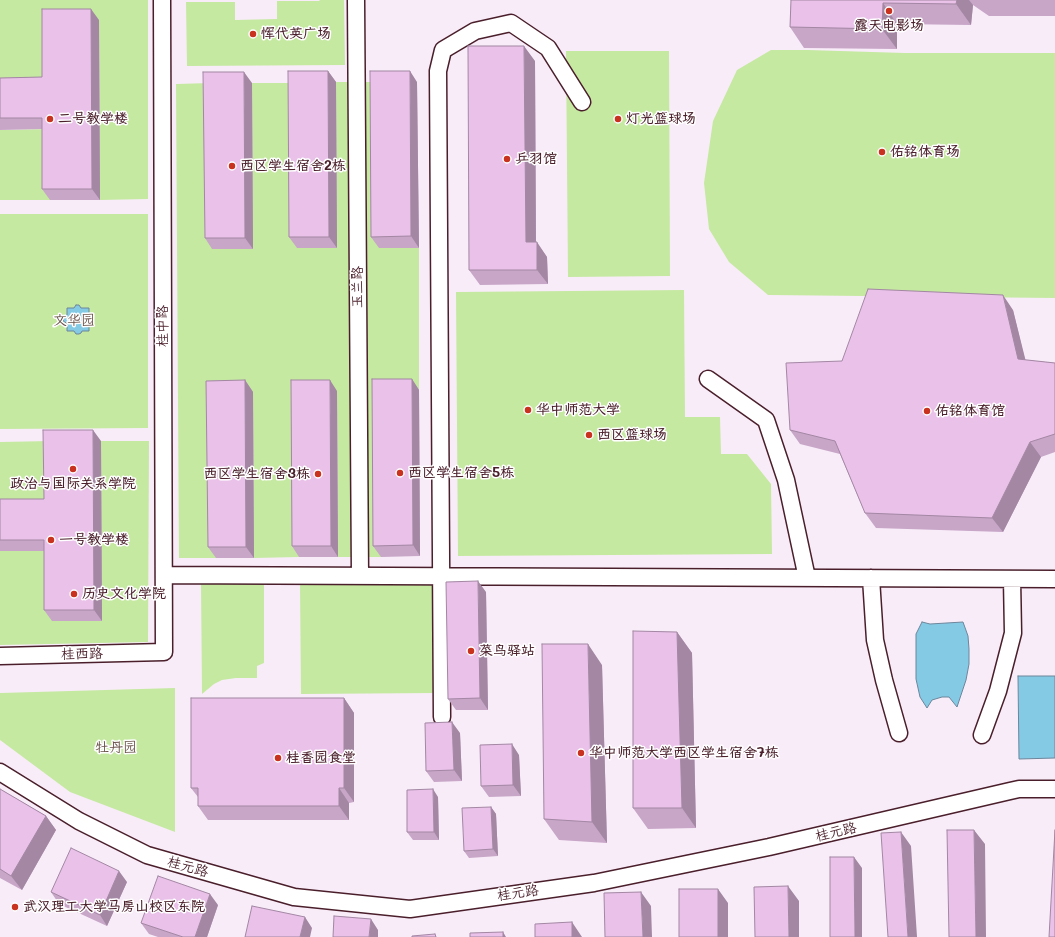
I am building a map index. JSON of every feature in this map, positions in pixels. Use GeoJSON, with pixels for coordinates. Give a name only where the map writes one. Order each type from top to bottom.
{"type":"FeatureCollection","features":[{"type":"Feature","properties":{"kind":"street","name":"桂中路"},"geometry":{"type":"LineString","coordinates":[[162,0],[164,652]]}},
{"type":"Feature","properties":{"kind":"street","name":"玉兰路"},"geometry":{"type":"LineString","coordinates":[[356,0],[360,575]]}},
{"type":"Feature","properties":{"kind":"street"},"geometry":{"type":"LineString","coordinates":[[442,718],[438,71],[443,50],[476,31],[511,24],[548,48],[582,102]]}},
{"type":"Feature","properties":{"kind":"street"},"geometry":{"type":"LineString","coordinates":[[708,379],[766,420],[786,480],[807,578]]}},
{"type":"Feature","properties":{"kind":"street"},"geometry":{"type":"LineString","coordinates":[[164,575],[1055,579]]}},
{"type":"Feature","properties":{"kind":"street"},"geometry":{"type":"LineString","coordinates":[[871,578],[875,640],[884,680],[899,733]]}},
{"type":"Feature","properties":{"kind":"street"},"geometry":{"type":"LineString","coordinates":[[982,735],[998,691],[1013,633],[1012,579]]}},
{"type":"Feature","properties":{"kind":"street","name":"桂西路"},"geometry":{"type":"LineString","coordinates":[[0,656],[164,652]]}},
{"type":"Feature","properties":{"kind":"street","name":"桂元路"},"geometry":{"type":"LineString","coordinates":[[0,772],[79,821],[147,855],[294,897],[410,909],[594,882],[769,847],[1019,789],[1055,789]]}},
{"type":"Feature","properties":{"kind":"green space"},"geometry":{"type":"Polygon","coordinates":[[[0,0],[148,0],[148,199],[100,200],[99,20],[50,89],[0,89],[0,0]]]}},
{"type":"Feature","properties":{"kind":"green space","name":"恽代英广场"},"geometry":{"type":"Polygon","coordinates":[[[344,0],[345,65],[187,66],[186,2],[235,2],[235,20],[277,19],[277,1],[344,0]]]}},
{"type":"Feature","properties":{"kind":"green space","name":"佑铭体育场"},"geometry":{"type":"Polygon","coordinates":[[[771,50],[905,53],[1055,53],[1055,298],[768,295],[729,262],[709,229],[704,183],[713,121],[737,70],[771,50]]]}},
{"type":"Feature","properties":{"kind":"green space","name":"灯光篮球场"},"geometry":{"type":"Polygon","coordinates":[[[566,51],[669,51],[670,276],[568,277],[566,51]]]}},
{"type":"Feature","properties":{"kind":"green space"},"geometry":{"type":"Polygon","coordinates":[[[336,82],[378,82],[379,248],[419,248],[419,390],[380,391],[381,557],[338,557],[337,391],[299,391],[299,557],[254,558],[253,392],[214,392],[216,558],[179,558],[176,84],[211,83],[212,249],[253,249],[252,83],[296,83],[297,248],[337,248],[336,82]]]}},
{"type":"Feature","properties":{"kind":"green space"},"geometry":{"type":"Polygon","coordinates":[[[50,129],[50,200],[0,200],[0,130],[50,129]]]}},
{"type":"Feature","properties":{"kind":"green space","name":"文华园"},"geometry":{"type":"Polygon","coordinates":[[[0,214],[148,214],[148,428],[0,429],[0,214]]]}},
{"type":"Feature","properties":{"kind":"green space","name":"西区篮球场"},"geometry":{"type":"Polygon","coordinates":[[[684,290],[685,417],[720,417],[721,454],[747,454],[771,484],[772,554],[458,556],[456,292],[684,290]]]}},
{"type":"Feature","properties":{"kind":"green space"},"geometry":{"type":"Polygon","coordinates":[[[51,441],[51,510],[0,510],[0,442],[51,441]]]}},
{"type":"Feature","properties":{"kind":"green space"},"geometry":{"type":"Polygon","coordinates":[[[101,441],[149,441],[148,642],[0,645],[0,551],[52,551],[101,441]]]}},
{"type":"Feature","properties":{"kind":"green space"},"geometry":{"type":"Polygon","coordinates":[[[436,582],[436,693],[301,694],[300,583],[436,582]]]}},
{"type":"Feature","properties":{"kind":"green space"},"geometry":{"type":"Polygon","coordinates":[[[201,583],[264,583],[264,663],[257,666],[257,678],[222,680],[214,684],[202,694],[201,583]]]}},
{"type":"Feature","properties":{"kind":"green space","name":"牡丹园"},"geometry":{"type":"Polygon","coordinates":[[[175,688],[175,832],[70,792],[0,740],[0,693],[175,688]]]}},
{"type":"Feature","properties":{"kind":"water"},"geometry":{"type":"Polygon","coordinates":[[[76,305],[79,305],[81,308],[89,308],[89,315],[93,319],[89,323],[89,331],[82,331],[79,334],[76,334],[74,331],[67,331],[67,323],[64,322],[63,319],[67,315],[67,308],[74,308],[76,305]]]}},
{"type":"Feature","properties":{"kind":"water"},"geometry":{"type":"Polygon","coordinates":[[[922,622],[930,624],[963,622],[968,636],[969,664],[966,680],[957,707],[949,697],[942,697],[932,700],[927,708],[920,697],[916,679],[916,634],[922,622]]]}},
{"type":"Feature","properties":{"kind":"water"},"geometry":{"type":"Polygon","coordinates":[[[1018,676],[1055,676],[1055,758],[1019,759],[1018,676]]]}},
{"type":"Feature","properties":{"kind":"building"},"geometry":{"type":"Polygon","coordinates":[[[791,0],[957,0],[956,4],[883,3],[882,29],[790,27],[791,0]]]}},
{"type":"Feature","properties":{"kind":"building","name":"二号教学楼"},"geometry":{"type":"Polygon","coordinates":[[[42,9],[91,9],[92,189],[42,189],[42,118],[0,118],[0,78],[42,77],[42,9]]]}},
{"type":"Feature","properties":{"kind":"building","name":"乒羽馆"},"geometry":{"type":"Polygon","coordinates":[[[468,46],[524,46],[526,242],[537,242],[537,270],[469,270],[468,46]]]}},
{"type":"Feature","properties":{"kind":"building"},"geometry":{"type":"Polygon","coordinates":[[[288,71],[328,71],[329,237],[289,237],[288,71]]]}},
{"type":"Feature","properties":{"kind":"building"},"geometry":{"type":"Polygon","coordinates":[[[370,71],[410,71],[411,236],[371,237],[370,71]]]}},
{"type":"Feature","properties":{"kind":"building","name":"西区学生宿舍2栋"},"geometry":{"type":"Polygon","coordinates":[[[203,72],[244,72],[245,238],[205,238],[203,72]]]}},
{"type":"Feature","properties":{"kind":"building","name":"佑铭体育馆"},"geometry":{"type":"Polygon","coordinates":[[[868,289],[1003,295],[1018,359],[1055,363],[1055,434],[1030,442],[992,518],[865,513],[835,441],[790,430],[786,363],[842,361],[868,289]]]}},
{"type":"Feature","properties":{"kind":"building","name":"西区学生宿舍5栋"},"geometry":{"type":"Polygon","coordinates":[[[372,379],[412,379],[413,545],[373,546],[372,379]]]}},
{"type":"Feature","properties":{"kind":"building"},"geometry":{"type":"Polygon","coordinates":[[[245,380],[246,547],[208,547],[206,381],[245,380]]]}},
{"type":"Feature","properties":{"kind":"building","name":"西区学生宿舍3栋"},"geometry":{"type":"Polygon","coordinates":[[[291,380],[330,380],[331,546],[292,546],[291,380]]]}},
{"type":"Feature","properties":{"kind":"building","name":"一号教学楼"},"geometry":{"type":"Polygon","coordinates":[[[43,430],[93,430],[94,610],[44,610],[44,540],[0,540],[0,499],[44,499],[43,430]]]}},
{"type":"Feature","properties":{"kind":"building","name":"菜鸟驿站"},"geometry":{"type":"Polygon","coordinates":[[[478,581],[480,698],[448,699],[446,582],[478,581]]]}},
{"type":"Feature","properties":{"kind":"building"},"geometry":{"type":"Polygon","coordinates":[[[633,631],[677,632],[682,808],[633,808],[633,631]]]}},
{"type":"Feature","properties":{"kind":"building","name":"华中师范大学西区学生宿舍7栋"},"geometry":{"type":"Polygon","coordinates":[[[542,644],[588,644],[592,822],[544,819],[542,644]]]}},
{"type":"Feature","properties":{"kind":"building","name":"桂香园食堂"},"geometry":{"type":"Polygon","coordinates":[[[191,698],[344,698],[344,788],[339,788],[339,806],[198,806],[198,788],[191,788],[191,698]]]}},
{"type":"Feature","properties":{"kind":"building"},"geometry":{"type":"Polygon","coordinates":[[[452,722],[454,770],[426,771],[425,723],[452,722]]]}},
{"type":"Feature","properties":{"kind":"building"},"geometry":{"type":"Polygon","coordinates":[[[512,744],[513,785],[481,786],[480,745],[512,744]]]}},
{"type":"Feature","properties":{"kind":"building"},"geometry":{"type":"Polygon","coordinates":[[[0,789],[46,816],[11,876],[0,869],[0,789]]]}},
{"type":"Feature","properties":{"kind":"building"},"geometry":{"type":"Polygon","coordinates":[[[433,789],[434,832],[407,832],[407,790],[433,789]]]}},
{"type":"Feature","properties":{"kind":"building"},"geometry":{"type":"Polygon","coordinates":[[[491,807],[493,849],[464,851],[462,808],[491,807]]]}},
{"type":"Feature","properties":{"kind":"building"},"geometry":{"type":"Polygon","coordinates":[[[947,830],[974,830],[976,937],[949,937],[947,830]]]}},
{"type":"Feature","properties":{"kind":"building"},"geometry":{"type":"Polygon","coordinates":[[[1055,830],[1055,937],[1049,937],[1055,830]]]}},
{"type":"Feature","properties":{"kind":"building"},"geometry":{"type":"Polygon","coordinates":[[[901,832],[908,937],[888,937],[881,833],[901,832]]]}},
{"type":"Feature","properties":{"kind":"building"},"geometry":{"type":"Polygon","coordinates":[[[71,848],[119,871],[100,915],[51,892],[71,848]]]}},
{"type":"Feature","properties":{"kind":"building"},"geometry":{"type":"Polygon","coordinates":[[[830,857],[854,857],[855,937],[830,937],[830,857]]]}},
{"type":"Feature","properties":{"kind":"building"},"geometry":{"type":"Polygon","coordinates":[[[158,876],[210,894],[195,937],[183,937],[141,923],[158,876]]]}},
{"type":"Feature","properties":{"kind":"building"},"geometry":{"type":"Polygon","coordinates":[[[788,886],[789,937],[755,937],[754,887],[788,886]]]}},
{"type":"Feature","properties":{"kind":"building"},"geometry":{"type":"Polygon","coordinates":[[[679,889],[718,889],[718,937],[679,937],[679,889]]]}},
{"type":"Feature","properties":{"kind":"building"},"geometry":{"type":"Polygon","coordinates":[[[641,892],[643,937],[605,937],[604,893],[641,892]]]}},
{"type":"Feature","properties":{"kind":"building"},"geometry":{"type":"Polygon","coordinates":[[[252,906],[305,917],[300,937],[245,937],[252,906]]]}},
{"type":"Feature","properties":{"kind":"building"},"geometry":{"type":"Polygon","coordinates":[[[334,916],[371,919],[369,937],[333,937],[334,916]]]}},
{"type":"Feature","properties":{"kind":"building"},"geometry":{"type":"Polygon","coordinates":[[[572,922],[572,937],[535,937],[535,924],[572,922]]]}},
{"type":"Feature","properties":{"kind":"building"},"geometry":{"type":"Polygon","coordinates":[[[503,932],[503,937],[470,937],[470,933],[503,932]]]}},
{"type":"Feature","properties":{"kind":"building"},"geometry":{"type":"Polygon","coordinates":[[[435,934],[436,937],[412,937],[412,936],[435,934]]]}},
{"type":"Feature","properties":{"kind":"place","name":"露天电影场"},"geometry":{"type":"Point","coordinates":[889,11]}},
{"type":"Feature","properties":{"kind":"place","name":"恽代英广场"},"geometry":{"type":"Point","coordinates":[253,34]}},
{"type":"Feature","properties":{"kind":"place","name":"二号教学楼"},"geometry":{"type":"Point","coordinates":[50,119]}},
{"type":"Feature","properties":{"kind":"place","name":"灯光篮球场"},"geometry":{"type":"Point","coordinates":[618,119]}},
{"type":"Feature","properties":{"kind":"place","name":"佑铭体育场"},"geometry":{"type":"Point","coordinates":[882,152]}},
{"type":"Feature","properties":{"kind":"place","name":"乒羽馆"},"geometry":{"type":"Point","coordinates":[507,159]}},
{"type":"Feature","properties":{"kind":"place","name":"西区学生宿舍2栋"},"geometry":{"type":"Point","coordinates":[232,166]}},
{"type":"Feature","properties":{"kind":"place","name":"华中师范大学"},"geometry":{"type":"Point","coordinates":[528,410]}},
{"type":"Feature","properties":{"kind":"place","name":"佑铭体育馆"},"geometry":{"type":"Point","coordinates":[927,411]}},
{"type":"Feature","properties":{"kind":"place","name":"西区篮球场"},"geometry":{"type":"Point","coordinates":[589,435]}},
{"type":"Feature","properties":{"kind":"place","name":"政治与国际关系学院"},"geometry":{"type":"Point","coordinates":[73,469]}},
{"type":"Feature","properties":{"kind":"place","name":"西区学生宿舍5栋"},"geometry":{"type":"Point","coordinates":[400,473]}},
{"type":"Feature","properties":{"kind":"place","name":"西区学生宿舍3栋"},"geometry":{"type":"Point","coordinates":[318,474]}},
{"type":"Feature","properties":{"kind":"place","name":"一号教学楼"},"geometry":{"type":"Point","coordinates":[51,540]}},
{"type":"Feature","properties":{"kind":"place","name":"历史文化学院"},"geometry":{"type":"Point","coordinates":[74,594]}},
{"type":"Feature","properties":{"kind":"place","name":"菜鸟驿站"},"geometry":{"type":"Point","coordinates":[471,651]}},
{"type":"Feature","properties":{"kind":"place","name":"华中师范大学西区学生宿舍7栋"},"geometry":{"type":"Point","coordinates":[581,753]}},
{"type":"Feature","properties":{"kind":"place","name":"桂香园食堂"},"geometry":{"type":"Point","coordinates":[278,758]}},
{"type":"Feature","properties":{"kind":"place","name":"武汉理工大学马房山校区东院"},"geometry":{"type":"Point","coordinates":[15,907]}}]}
